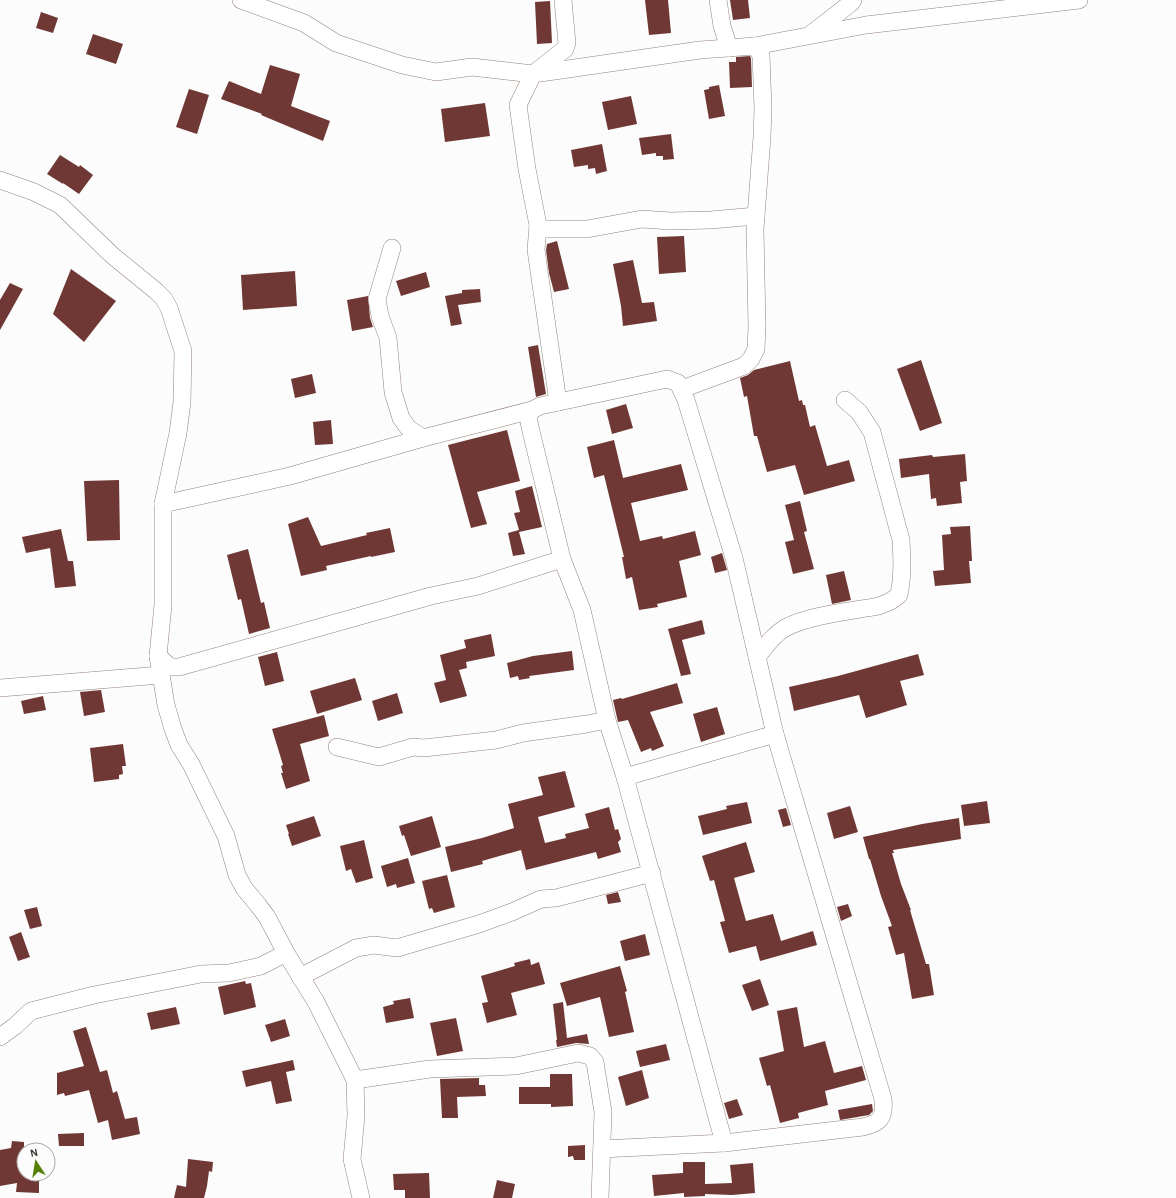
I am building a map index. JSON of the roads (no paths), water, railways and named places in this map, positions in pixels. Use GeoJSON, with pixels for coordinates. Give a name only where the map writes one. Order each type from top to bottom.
{"type":"FeatureCollection","features":[{"type":"Feature","properties":{"kind":"street"},"geometry":{"type":"LineString","coordinates":[[241,0],[304,23],[336,43],[402,65],[436,72],[472,67],[533,74],[700,50],[755,46],[866,25],[1079,0]]}},
{"type":"Feature","properties":{"kind":"street"},"geometry":{"type":"LineString","coordinates":[[558,402],[536,250],[538,225],[527,169],[518,104],[533,74],[565,48],[567,43],[563,0]]}},
{"type":"Feature","properties":{"kind":"street"},"geometry":{"type":"LineString","coordinates":[[718,0],[722,26],[729,48]]}},
{"type":"Feature","properties":{"kind":"street"},"geometry":{"type":"LineString","coordinates":[[809,35],[853,0]]}},
{"type":"Feature","properties":{"kind":"street"},"geometry":{"type":"LineString","coordinates":[[682,390],[744,366],[751,359],[756,349],[755,229],[763,109],[761,55],[755,46]]}},
{"type":"Feature","properties":{"kind":"street"},"geometry":{"type":"LineString","coordinates":[[0,180],[34,192],[60,205],[113,256],[156,291],[164,299],[169,308],[183,351],[182,402],[178,432],[164,504],[163,605],[158,656],[166,705],[172,729],[179,745],[191,764],[226,836],[237,875],[244,888],[267,917],[286,953],[316,1002],[355,1080],[356,1116],[352,1159],[361,1198]]}},
{"type":"Feature","properties":{"kind":"street"},"geometry":{"type":"LineString","coordinates":[[538,225],[543,229],[587,229],[642,218],[670,221],[711,220],[756,216]]}},
{"type":"Feature","properties":{"kind":"street"},"geometry":{"type":"LineString","coordinates":[[392,248],[377,299],[380,316],[388,338],[393,392],[401,418],[409,429],[423,438]]}},
{"type":"Feature","properties":{"kind":"street"},"geometry":{"type":"LineString","coordinates":[[164,504],[290,476],[423,438],[532,410],[540,406],[668,379],[678,383],[686,400],[734,558],[775,734],[883,1099],[884,1110],[881,1118],[873,1124],[863,1127],[724,1143],[602,1149]]}},
{"type":"Feature","properties":{"kind":"street"},"geometry":{"type":"LineString","coordinates":[[757,657],[773,637],[784,628],[802,620],[879,606],[891,601],[899,595],[902,558],[901,540],[872,432],[859,412],[845,400]]}},
{"type":"Feature","properties":{"kind":"street"},"geometry":{"type":"LineString","coordinates":[[532,410],[528,416],[530,426],[562,559],[582,610],[607,720],[626,777],[724,1143]]}},
{"type":"Feature","properties":{"kind":"street"},"geometry":{"type":"LineString","coordinates":[[158,656],[170,666],[179,667],[431,596],[478,586],[562,559]]}},
{"type":"Feature","properties":{"kind":"street"},"geometry":{"type":"LineString","coordinates":[[0,688],[161,674]]}},
{"type":"Feature","properties":{"kind":"street"},"geometry":{"type":"LineString","coordinates":[[337,747],[379,757],[413,747],[424,748],[496,740],[522,733],[607,720]]}},
{"type":"Feature","properties":{"kind":"street"},"geometry":{"type":"LineString","coordinates":[[626,777],[775,734]]}},
{"type":"Feature","properties":{"kind":"street"},"geometry":{"type":"LineString","coordinates":[[300,977],[356,948],[374,945],[397,948],[479,924],[512,912],[541,899],[556,898],[652,873]]}},
{"type":"Feature","properties":{"kind":"street"},"geometry":{"type":"LineString","coordinates":[[0,1038],[31,1011],[94,995],[201,974],[229,973],[261,966],[286,953]]}},
{"type":"Feature","properties":{"kind":"street"},"geometry":{"type":"LineString","coordinates":[[355,1080],[430,1070],[516,1066],[578,1054],[590,1056],[595,1062],[603,1112],[600,1198]]}}]}
